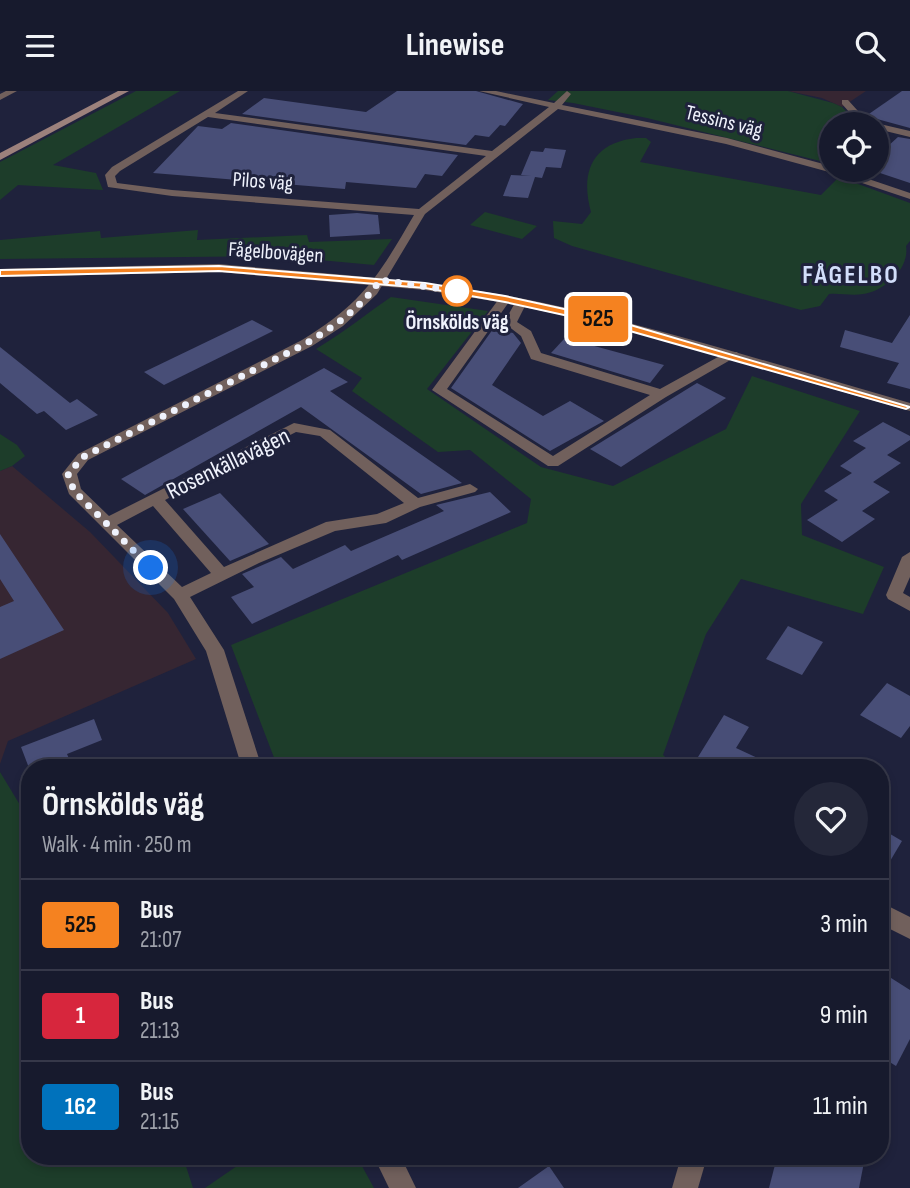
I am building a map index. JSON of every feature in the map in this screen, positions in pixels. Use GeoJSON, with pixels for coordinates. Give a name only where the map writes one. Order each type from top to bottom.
{"type":"FeatureCollection","features":[{"type":"Feature","properties":{"kind":"main road"},"geometry":{"type":"LineString","coordinates":[[0,157],[125,91]]}},
{"type":"Feature","properties":{"kind":"street"},"geometry":{"type":"LineString","coordinates":[[0,97],[13,91]]}},
{"type":"Feature","properties":{"kind":"street"},"geometry":{"type":"LineString","coordinates":[[205,114],[244,91]]}},
{"type":"Feature","properties":{"kind":"street","name":"Tessins väg"},"geometry":{"type":"LineString","coordinates":[[483,91],[727,141],[819,166]]}},
{"type":"Feature","properties":{"kind":"street"},"geometry":{"type":"LineString","coordinates":[[249,759],[215,650],[180,595],[74,491],[68,474],[83,457],[316,338],[339,323],[373,291],[421,212],[568,94]]}},
{"type":"Feature","properties":{"kind":"street"},"geometry":{"type":"LineString","coordinates":[[845,103],[854,112]]}},
{"type":"Feature","properties":{"kind":"street"},"geometry":{"type":"LineString","coordinates":[[205,114],[492,155]]}},
{"type":"Feature","properties":{"kind":"street","name":"Pilos väg"},"geometry":{"type":"LineString","coordinates":[[205,114],[110,175],[112,185],[126,189],[421,212]]}},
{"type":"Feature","properties":{"kind":"street"},"geometry":{"type":"LineString","coordinates":[[889,129],[910,134]]}},
{"type":"Feature","properties":{"kind":"street","name":"Tessins väg"},"geometry":{"type":"LineString","coordinates":[[868,182],[910,196]]}},
{"type":"Feature","properties":{"kind":"street","name":"Fågelbovägen"},"geometry":{"type":"LineString","coordinates":[[0,273],[219,268],[380,280],[505,299],[607,321],[910,407]]}},
{"type":"Feature","properties":{"kind":"street"},"geometry":{"type":"LineString","coordinates":[[505,299],[439,390],[552,463],[661,394],[732,355]]}},
{"type":"Feature","properties":{"kind":"street"},"geometry":{"type":"LineString","coordinates":[[521,302],[510,323],[527,334],[536,356],[661,394]]}},
{"type":"Feature","properties":{"kind":"street","name":"Rosenkällavägen"},"geometry":{"type":"LineString","coordinates":[[106,524],[294,428],[325,433],[415,504]]}},
{"type":"Feature","properties":{"kind":"street"},"geometry":{"type":"LineString","coordinates":[[180,595],[332,526],[380,519],[415,504],[470,489]]}},
{"type":"Feature","properties":{"kind":"street"},"geometry":{"type":"LineString","coordinates":[[155,498],[222,575]]}},
{"type":"Feature","properties":{"kind":"street"},"geometry":{"type":"LineString","coordinates":[[910,557],[894,595],[910,605]]}},
{"type":"Feature","properties":{"kind":"street"},"geometry":{"type":"LineString","coordinates":[[889,917],[910,929]]}},
{"type":"Feature","properties":{"kind":"street"},"geometry":{"type":"LineString","coordinates":[[391,1165],[403,1188]]}},
{"type":"Feature","properties":{"kind":"street"},"geometry":{"type":"LineString","coordinates":[[685,1188],[692,1165]]}},
{"type":"Feature","properties":{"kind":"shaded area"},"geometry":{"type":"Polygon","coordinates":[[[788,91],[866,91],[842,107],[822,98],[788,91]]]}},
{"type":"Feature","properties":{"kind":"shaded area"},"geometry":{"type":"Polygon","coordinates":[[[12,466],[90,532],[168,613],[196,659],[8,741],[0,764],[0,471],[12,466]]]}},
{"type":"Feature","properties":{"kind":"green space"},"geometry":{"type":"Polygon","coordinates":[[[136,91],[180,91],[53,165],[96,173],[103,190],[18,185],[0,200],[0,162],[136,91]]]}},
{"type":"Feature","properties":{"kind":"green space"},"geometry":{"type":"Polygon","coordinates":[[[558,91],[788,91],[833,103],[847,112],[819,112],[819,161],[647,118],[548,100],[558,91]]]}},
{"type":"Feature","properties":{"kind":"green space"},"geometry":{"type":"Polygon","coordinates":[[[646,138],[651,142],[640,162],[821,195],[834,182],[853,182],[910,203],[910,241],[906,246],[904,263],[893,278],[878,289],[859,295],[829,294],[820,306],[801,310],[572,246],[554,238],[553,221],[582,224],[591,212],[587,184],[593,162],[609,146],[621,141],[646,138]]]}},
{"type":"Feature","properties":{"kind":"green space"},"geometry":{"type":"Polygon","coordinates":[[[485,212],[537,226],[522,239],[470,225],[485,212]]]}},
{"type":"Feature","properties":{"kind":"green space"},"geometry":{"type":"Polygon","coordinates":[[[198,230],[197,240],[307,235],[309,242],[392,239],[374,265],[276,256],[0,259],[0,240],[100,231],[101,238],[198,230]]]}},
{"type":"Feature","properties":{"kind":"green space"},"geometry":{"type":"Polygon","coordinates":[[[391,297],[488,311],[427,389],[541,467],[613,486],[726,429],[752,376],[860,411],[801,504],[802,535],[884,567],[863,614],[741,579],[706,634],[663,755],[667,759],[275,759],[231,645],[527,523],[531,499],[470,450],[438,452],[352,391],[362,378],[316,349],[391,297]]]}},
{"type":"Feature","properties":{"kind":"green space"},"geometry":{"type":"Polygon","coordinates":[[[0,434],[17,445],[25,456],[0,471],[0,434]]]}},
{"type":"Feature","properties":{"kind":"green space"},"geometry":{"type":"Polygon","coordinates":[[[0,772],[21,805],[21,1165],[186,1165],[193,1188],[0,1188],[0,772]]]}},
{"type":"Feature","properties":{"kind":"green space"},"geometry":{"type":"Polygon","coordinates":[[[238,1165],[361,1165],[374,1188],[205,1188],[238,1165]]]}},
{"type":"Feature","properties":{"kind":"building"},"geometry":{"type":"Polygon","coordinates":[[[397,91],[476,91],[523,104],[505,126],[500,125],[489,137],[475,135],[466,145],[242,114],[264,98],[366,112],[397,91]]]}},
{"type":"Feature","properties":{"kind":"building"},"geometry":{"type":"Polygon","coordinates":[[[902,91],[910,91],[910,128],[889,122],[889,112],[872,112],[902,91]]]}},
{"type":"Feature","properties":{"kind":"building"},"geometry":{"type":"Polygon","coordinates":[[[231,123],[458,155],[442,176],[425,174],[416,188],[346,182],[345,189],[153,173],[198,126],[222,129],[231,123]]]}},
{"type":"Feature","properties":{"kind":"building"},"geometry":{"type":"Polygon","coordinates":[[[898,137],[910,139],[910,183],[889,176],[889,145],[898,137]]]}},
{"type":"Feature","properties":{"kind":"building"},"geometry":{"type":"Polygon","coordinates":[[[545,148],[566,150],[561,168],[546,167],[542,178],[535,177],[528,198],[503,196],[511,175],[531,176],[521,175],[531,151],[543,152],[545,148]]]}},
{"type":"Feature","properties":{"kind":"building"},"geometry":{"type":"Polygon","coordinates":[[[329,215],[378,215],[380,234],[330,237],[329,215]]]}},
{"type":"Feature","properties":{"kind":"building"},"geometry":{"type":"Polygon","coordinates":[[[910,315],[910,389],[887,383],[899,363],[840,347],[845,330],[892,343],[910,315]]]}},
{"type":"Feature","properties":{"kind":"building"},"geometry":{"type":"Polygon","coordinates":[[[252,320],[273,331],[164,385],[144,372],[252,320]]]}},
{"type":"Feature","properties":{"kind":"building"},"geometry":{"type":"Polygon","coordinates":[[[493,329],[513,333],[521,343],[492,385],[543,416],[570,401],[604,421],[550,451],[451,388],[493,329]]]}},
{"type":"Feature","properties":{"kind":"building"},"geometry":{"type":"Polygon","coordinates":[[[565,338],[664,365],[650,383],[551,353],[565,338]]]}},
{"type":"Feature","properties":{"kind":"building"},"geometry":{"type":"Polygon","coordinates":[[[0,347],[70,403],[77,399],[98,415],[66,430],[44,411],[37,414],[0,383],[0,347]]]}},
{"type":"Feature","properties":{"kind":"building"},"geometry":{"type":"Polygon","coordinates":[[[324,368],[348,382],[330,391],[462,483],[421,494],[301,407],[145,495],[121,479],[324,368]]]}},
{"type":"Feature","properties":{"kind":"building"},"geometry":{"type":"Polygon","coordinates":[[[697,383],[726,398],[621,467],[590,449],[697,383]]]}},
{"type":"Feature","properties":{"kind":"building"},"geometry":{"type":"Polygon","coordinates":[[[883,422],[910,436],[910,440],[887,455],[901,463],[873,482],[890,492],[862,511],[875,519],[842,542],[807,520],[838,500],[824,491],[852,473],[840,466],[866,448],[853,441],[883,422]]]}},
{"type":"Feature","properties":{"kind":"building"},"geometry":{"type":"Polygon","coordinates":[[[490,492],[511,512],[402,560],[398,555],[252,624],[231,597],[254,587],[242,574],[281,557],[293,569],[345,545],[351,551],[444,511],[436,505],[490,492]]]}},
{"type":"Feature","properties":{"kind":"building"},"geometry":{"type":"Polygon","coordinates":[[[220,493],[269,544],[230,561],[183,509],[220,493]]]}},
{"type":"Feature","properties":{"kind":"building"},"geometry":{"type":"Polygon","coordinates":[[[0,534],[64,630],[0,659],[0,607],[14,601],[0,579],[0,534]]]}},
{"type":"Feature","properties":{"kind":"building"},"geometry":{"type":"Polygon","coordinates":[[[788,626],[823,642],[802,675],[766,659],[788,626]]]}},
{"type":"Feature","properties":{"kind":"building"},"geometry":{"type":"Polygon","coordinates":[[[887,683],[910,696],[910,726],[901,738],[860,715],[887,683]]]}},
{"type":"Feature","properties":{"kind":"building"},"geometry":{"type":"Polygon","coordinates":[[[724,715],[749,727],[736,748],[760,759],[702,759],[698,757],[724,715]]]}},
{"type":"Feature","properties":{"kind":"building"},"geometry":{"type":"Polygon","coordinates":[[[94,719],[102,740],[67,754],[69,759],[26,759],[21,747],[94,719]]]}},
{"type":"Feature","properties":{"kind":"building"},"geometry":{"type":"Polygon","coordinates":[[[889,833],[902,841],[889,863],[889,833]]]}},
{"type":"Feature","properties":{"kind":"building"},"geometry":{"type":"Polygon","coordinates":[[[889,977],[910,990],[910,1039],[896,1066],[889,1062],[889,977]]]}},
{"type":"Feature","properties":{"kind":"building"},"geometry":{"type":"Polygon","coordinates":[[[775,1165],[863,1165],[859,1188],[769,1188],[775,1165]]]}},
{"type":"Feature","properties":{"kind":"building"},"geometry":{"type":"Polygon","coordinates":[[[549,1166],[564,1188],[518,1188],[549,1166]]]}},
{"type":"Feature","properties":{"kind":"bus line","name":"525"},"geometry":{"type":"LineString","coordinates":[[0,273],[95,273],[219,268],[425,286],[505,299],[607,321],[910,407]]}},
{"type":"Feature","properties":{"kind":"place","name":"Örnskölds väg"},"geometry":{"type":"Point","coordinates":[457,291]}},
{"type":"Feature","properties":{"kind":"district","name":"FÅGELBO"},"geometry":{"type":"Point","coordinates":[851,274]}},
{"type":"Feature","properties":{"kind":"route"},"geometry":{"type":"LineString","coordinates":[[151,568],[74,491],[68,474],[83,457],[307,343],[339,323],[373,291],[380,280],[457,291]]}}]}
